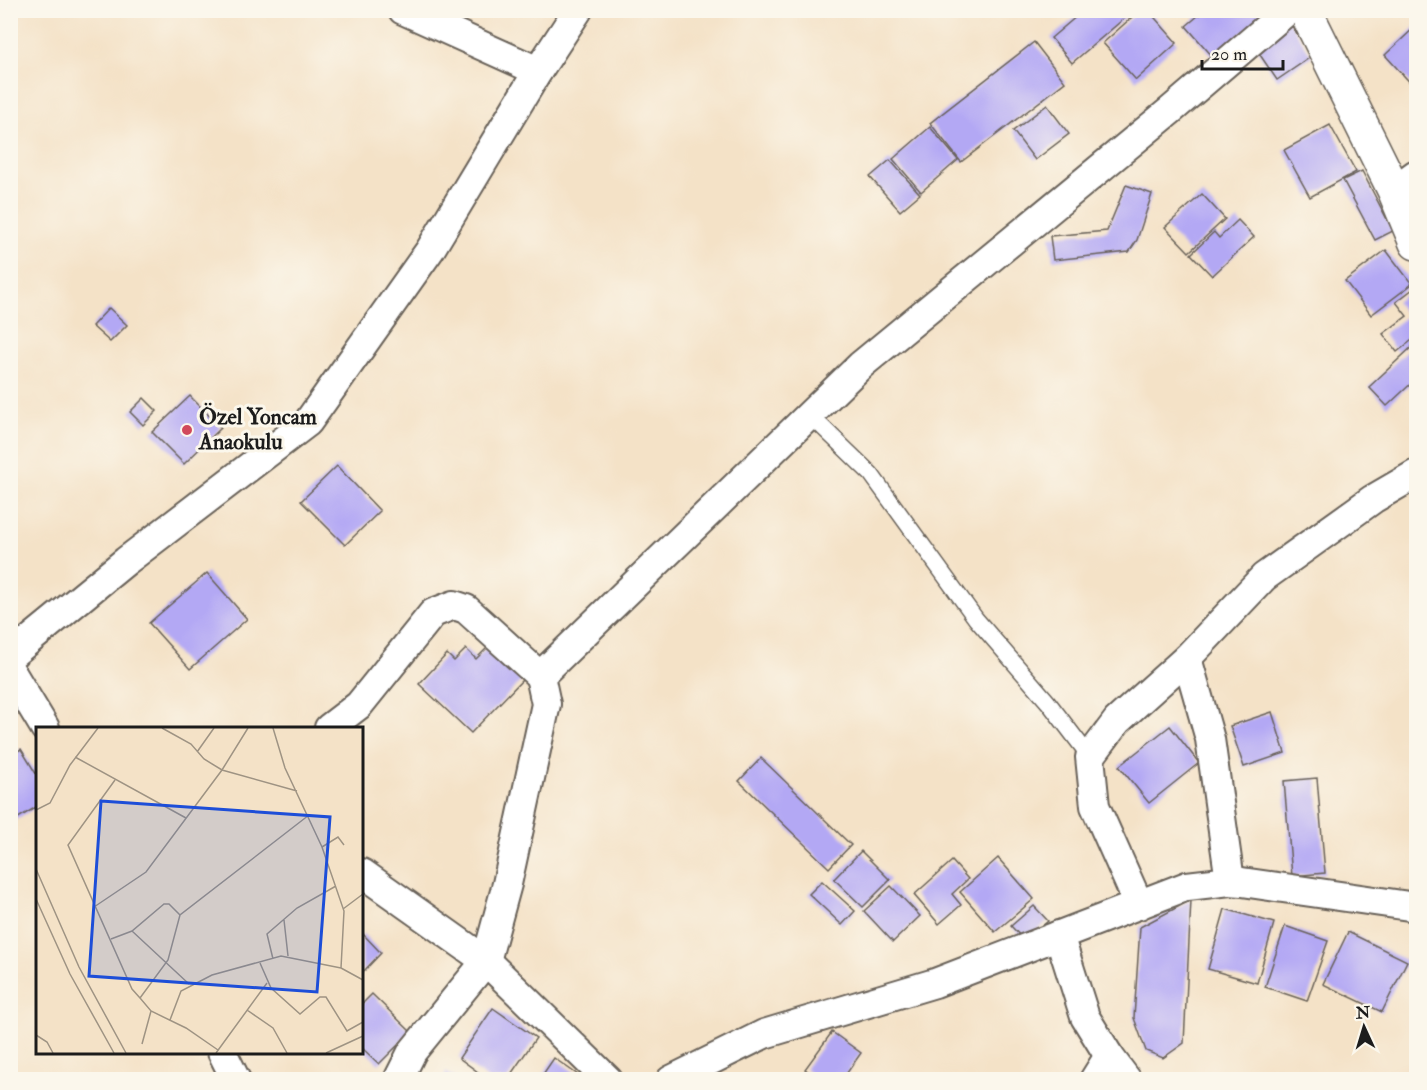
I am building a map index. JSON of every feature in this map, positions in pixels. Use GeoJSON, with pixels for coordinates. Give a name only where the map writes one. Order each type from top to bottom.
{"type":"FeatureCollection","features":[{"type":"Feature","properties":{"kind":"street"},"geometry":{"type":"LineString","coordinates":[[403,10],[538,71]]}},
{"type":"Feature","properties":{"kind":"street"},"geometry":{"type":"LineString","coordinates":[[10,656],[126,561],[308,422],[430,250],[538,71],[578,10]]}},
{"type":"Feature","properties":{"kind":"street"},"geometry":{"type":"LineString","coordinates":[[540,676],[861,365],[1154,124],[1288,10]]}},
{"type":"Feature","properties":{"kind":"street"},"geometry":{"type":"LineString","coordinates":[[1305,10],[1405,182],[1416,243]]}},
{"type":"Feature","properties":{"kind":"street"},"geometry":{"type":"LineString","coordinates":[[1139,905],[1095,806],[1090,757],[1117,721],[1187,658],[1264,577],[1373,499],[1416,474]]}},
{"type":"Feature","properties":{"kind":"street"},"geometry":{"type":"LineString","coordinates":[[332,727],[359,705],[433,613],[454,605],[466,609],[540,676],[546,704],[507,884],[486,962],[412,1052],[398,1080]]}},
{"type":"Feature","properties":{"kind":"street"},"geometry":{"type":"LineString","coordinates":[[1187,658],[1210,739],[1230,881]]}},
{"type":"Feature","properties":{"kind":"street"},"geometry":{"type":"LineString","coordinates":[[10,670],[44,727]]}},
{"type":"Feature","properties":{"kind":"street"},"geometry":{"type":"LineString","coordinates":[[363,874],[486,962],[608,1080]]}},
{"type":"Feature","properties":{"kind":"street"},"geometry":{"type":"LineString","coordinates":[[671,1080],[764,1034],[936,983],[1187,886],[1230,881],[1416,907]]}},
{"type":"Feature","properties":{"kind":"street"},"geometry":{"type":"LineString","coordinates":[[1059,935],[1102,1068],[1127,1080]]}},
{"type":"Feature","properties":{"kind":"street"},"geometry":{"type":"LineString","coordinates":[[223,1054],[236,1080]]}},
{"type":"Feature","properties":{"kind":"lane"},"geometry":{"type":"LineString","coordinates":[[810,415],[871,474],[976,619],[1048,702],[1090,757]]}},
{"type":"Feature","properties":{"kind":"building"},"geometry":{"type":"Polygon","coordinates":[[[1084,10],[1134,10],[1072,63],[1051,38],[1084,10]]]}},
{"type":"Feature","properties":{"kind":"building"},"geometry":{"type":"Polygon","coordinates":[[[1140,10],[1148,10],[1177,43],[1136,80],[1103,43],[1140,10]]]}},
{"type":"Feature","properties":{"kind":"building"},"geometry":{"type":"Polygon","coordinates":[[[1205,10],[1270,10],[1213,57],[1186,26],[1205,10]]]}},
{"type":"Feature","properties":{"kind":"building"},"geometry":{"type":"Polygon","coordinates":[[[1286,17],[1312,56],[1277,80],[1254,46],[1286,17]]]}},
{"type":"Feature","properties":{"kind":"building"},"geometry":{"type":"Polygon","coordinates":[[[1416,26],[1416,89],[1385,55],[1416,26]]]}},
{"type":"Feature","properties":{"kind":"building"},"geometry":{"type":"Polygon","coordinates":[[[1034,42],[1065,82],[961,162],[930,123],[1034,42]]]}},
{"type":"Feature","properties":{"kind":"building"},"geometry":{"type":"Polygon","coordinates":[[[1047,105],[1069,134],[1035,160],[1013,131],[1047,105]]]}},
{"type":"Feature","properties":{"kind":"building"},"geometry":{"type":"Polygon","coordinates":[[[1330,125],[1356,172],[1310,197],[1284,150],[1330,125]]]}},
{"type":"Feature","properties":{"kind":"building"},"geometry":{"type":"Polygon","coordinates":[[[930,127],[958,160],[921,192],[893,159],[930,127]]]}},
{"type":"Feature","properties":{"kind":"building"},"geometry":{"type":"Polygon","coordinates":[[[890,160],[920,194],[900,211],[870,177],[890,160]]]}},
{"type":"Feature","properties":{"kind":"building"},"geometry":{"type":"Polygon","coordinates":[[[1362,171],[1393,231],[1375,240],[1343,180],[1362,171]]]}},
{"type":"Feature","properties":{"kind":"building"},"geometry":{"type":"Polygon","coordinates":[[[1126,185],[1152,194],[1137,240],[1129,252],[1053,260],[1050,236],[1107,231],[1126,185]]]}},
{"type":"Feature","properties":{"kind":"building"},"geometry":{"type":"Polygon","coordinates":[[[1202,194],[1225,219],[1189,252],[1165,227],[1202,194]]]}},
{"type":"Feature","properties":{"kind":"building"},"geometry":{"type":"Polygon","coordinates":[[[1238,220],[1254,237],[1212,276],[1191,254],[1214,232],[1219,238],[1238,220]]]}},
{"type":"Feature","properties":{"kind":"building"},"geometry":{"type":"Polygon","coordinates":[[[1386,250],[1412,284],[1371,315],[1345,281],[1386,250]]]}},
{"type":"Feature","properties":{"kind":"building"},"geometry":{"type":"Polygon","coordinates":[[[1413,289],[1416,293],[1416,337],[1397,352],[1383,334],[1407,316],[1396,302],[1413,289]]]}},
{"type":"Feature","properties":{"kind":"building"},"geometry":{"type":"Polygon","coordinates":[[[109,308],[127,325],[110,342],[92,326],[109,308]]]}},
{"type":"Feature","properties":{"kind":"building"},"geometry":{"type":"Polygon","coordinates":[[[1416,343],[1416,379],[1387,406],[1369,387],[1416,343]]]}},
{"type":"Feature","properties":{"kind":"building","name":"Özel Yoncam Anaokulu"},"geometry":{"type":"Polygon","coordinates":[[[190,396],[221,428],[184,464],[152,432],[190,396]]]}},
{"type":"Feature","properties":{"kind":"building"},"geometry":{"type":"Polygon","coordinates":[[[144,398],[157,411],[143,425],[130,412],[144,398]]]}},
{"type":"Feature","properties":{"kind":"building"},"geometry":{"type":"Polygon","coordinates":[[[337,466],[380,511],[345,545],[301,501],[337,466]]]}},
{"type":"Feature","properties":{"kind":"building"},"geometry":{"type":"Polygon","coordinates":[[[207,573],[247,619],[190,669],[149,623],[207,573]]]}},
{"type":"Feature","properties":{"kind":"building"},"geometry":{"type":"Polygon","coordinates":[[[489,646],[524,678],[471,733],[419,684],[447,654],[454,661],[466,649],[476,659],[489,646]]]}},
{"type":"Feature","properties":{"kind":"building"},"geometry":{"type":"Polygon","coordinates":[[[1272,712],[1285,753],[1244,767],[1230,726],[1272,712]]]}},
{"type":"Feature","properties":{"kind":"building"},"geometry":{"type":"Polygon","coordinates":[[[1170,726],[1199,763],[1149,803],[1119,766],[1170,726]]]}},
{"type":"Feature","properties":{"kind":"building"},"geometry":{"type":"Polygon","coordinates":[[[21,749],[36,774],[36,807],[10,823],[10,756],[21,749]]]}},
{"type":"Feature","properties":{"kind":"building"},"geometry":{"type":"Polygon","coordinates":[[[761,758],[851,845],[829,868],[739,781],[761,758]]]}},
{"type":"Feature","properties":{"kind":"building"},"geometry":{"type":"Polygon","coordinates":[[[1317,778],[1325,873],[1292,876],[1284,781],[1317,778]]]}},
{"type":"Feature","properties":{"kind":"building"},"geometry":{"type":"Polygon","coordinates":[[[861,851],[890,880],[863,907],[834,879],[861,851]]]}},
{"type":"Feature","properties":{"kind":"building"},"geometry":{"type":"Polygon","coordinates":[[[998,858],[1034,899],[995,932],[960,892],[998,858]]]}},
{"type":"Feature","properties":{"kind":"building"},"geometry":{"type":"Polygon","coordinates":[[[952,861],[968,879],[952,894],[961,905],[939,924],[914,895],[952,861]]]}},
{"type":"Feature","properties":{"kind":"building"},"geometry":{"type":"Polygon","coordinates":[[[822,881],[855,911],[842,925],[809,894],[822,881]]]}},
{"type":"Feature","properties":{"kind":"building"},"geometry":{"type":"Polygon","coordinates":[[[891,886],[920,916],[893,942],[864,911],[891,886]]]}},
{"type":"Feature","properties":{"kind":"building"},"geometry":{"type":"Polygon","coordinates":[[[1191,900],[1184,1043],[1163,1058],[1146,1051],[1134,1018],[1140,927],[1191,900]]]}},
{"type":"Feature","properties":{"kind":"building"},"geometry":{"type":"Polygon","coordinates":[[[1034,906],[1048,921],[1025,941],[1011,926],[1034,906]]]}},
{"type":"Feature","properties":{"kind":"building"},"geometry":{"type":"Polygon","coordinates":[[[1225,909],[1274,923],[1257,983],[1208,969],[1225,909]]]}},
{"type":"Feature","properties":{"kind":"building"},"geometry":{"type":"Polygon","coordinates":[[[1285,926],[1328,941],[1307,1001],[1265,987],[1285,926]]]}},
{"type":"Feature","properties":{"kind":"building"},"geometry":{"type":"Polygon","coordinates":[[[1348,932],[1407,961],[1382,1012],[1323,984],[1348,932]]]}},
{"type":"Feature","properties":{"kind":"building"},"geometry":{"type":"Polygon","coordinates":[[[363,934],[381,953],[363,972],[363,934]]]}},
{"type":"Feature","properties":{"kind":"building"},"geometry":{"type":"Polygon","coordinates":[[[372,994],[411,1032],[379,1064],[363,1049],[363,1003],[372,994]]]}},
{"type":"Feature","properties":{"kind":"building"},"geometry":{"type":"Polygon","coordinates":[[[493,1008],[536,1038],[507,1080],[489,1080],[459,1058],[493,1008]]]}},
{"type":"Feature","properties":{"kind":"building"},"geometry":{"type":"Polygon","coordinates":[[[832,1032],[861,1053],[842,1080],[819,1080],[805,1069],[832,1032]]]}},
{"type":"Feature","properties":{"kind":"building"},"geometry":{"type":"Polygon","coordinates":[[[554,1058],[585,1080],[539,1080],[554,1058]]]}},
{"type":"Feature","properties":{"kind":"building"},"geometry":{"type":"Polygon","coordinates":[[[446,1072],[459,1080],[442,1080],[446,1072]]]}},
{"type":"Feature","properties":{"kind":"place","name":"Özel Yoncam Anaokulu"},"geometry":{"type":"Point","coordinates":[187,430]}}]}
